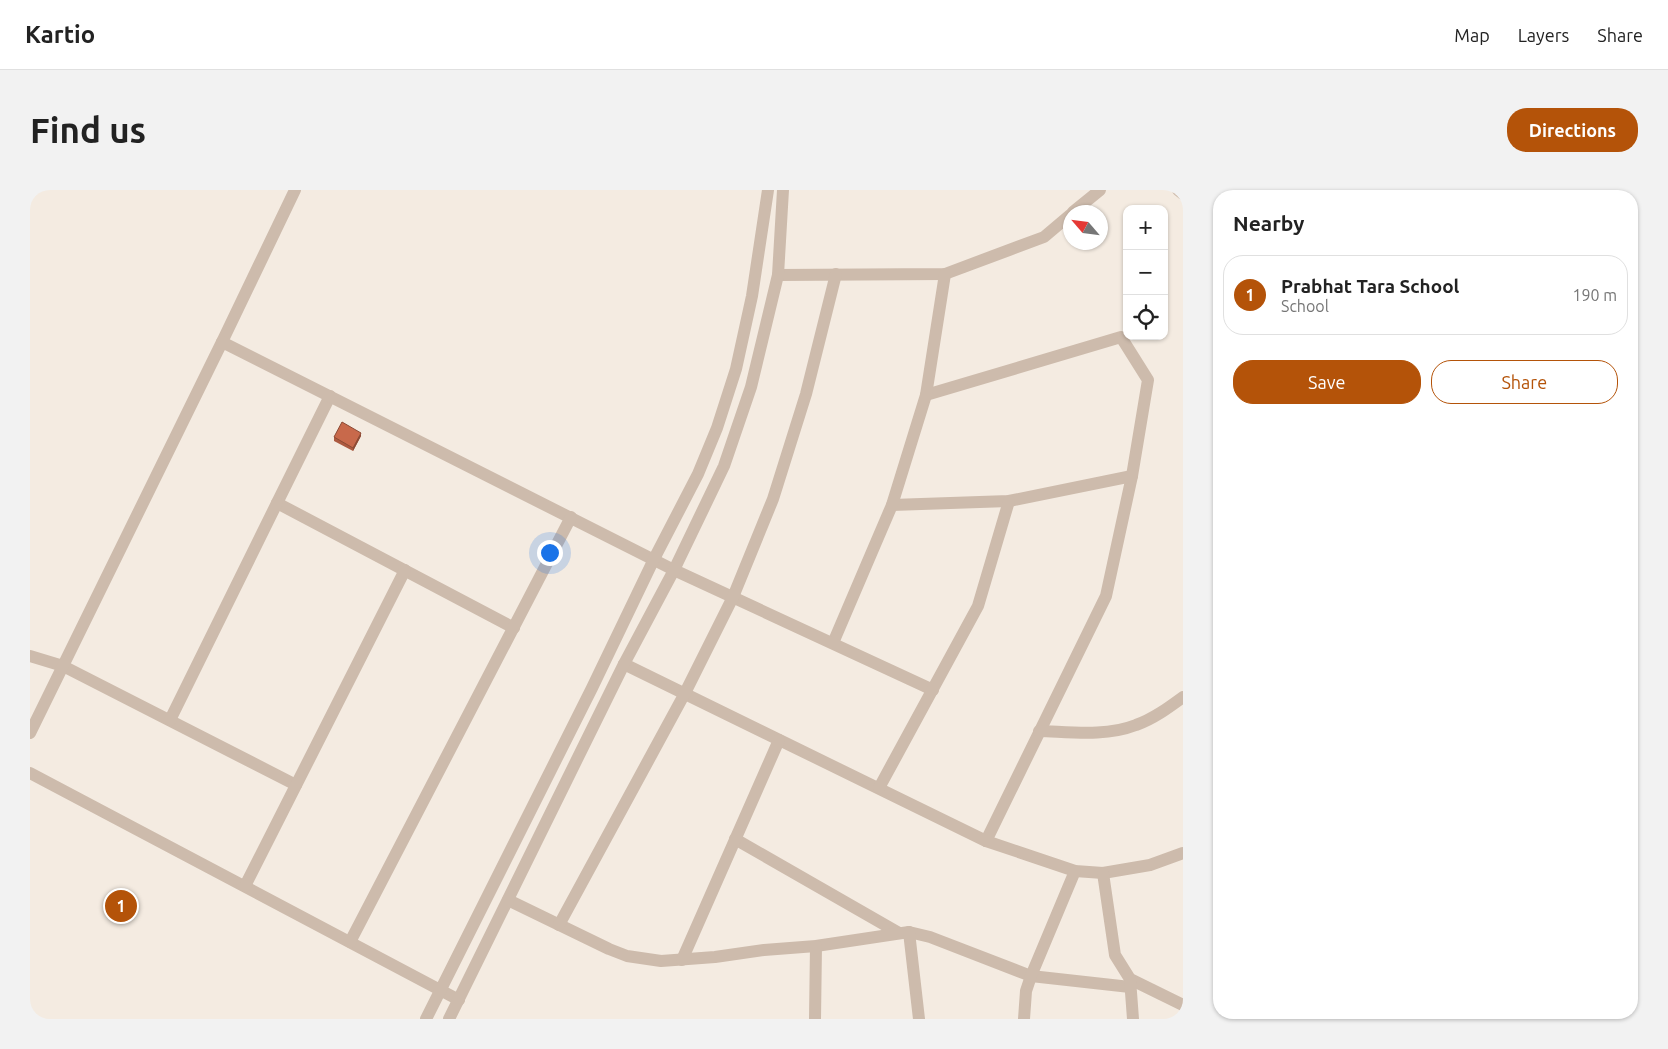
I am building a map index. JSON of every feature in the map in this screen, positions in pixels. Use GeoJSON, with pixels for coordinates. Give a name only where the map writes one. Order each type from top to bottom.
{"type":"FeatureCollection","features":[{"type":"Feature","properties":{"kind":"street"},"geometry":{"type":"LineString","coordinates":[[30,733],[295,190]]}},
{"type":"Feature","properties":{"kind":"street"},"geometry":{"type":"LineString","coordinates":[[426,1019],[698,474],[717,428],[736,369],[752,296],[768,190]]}},
{"type":"Feature","properties":{"kind":"street"},"geometry":{"type":"LineString","coordinates":[[449,1019],[624,664],[674,570],[724,466],[750,387],[778,275],[783,190]]}},
{"type":"Feature","properties":{"kind":"street"},"geometry":{"type":"LineString","coordinates":[[1082,205],[1100,190]]}},
{"type":"Feature","properties":{"kind":"street"},"geometry":{"type":"LineString","coordinates":[[1178,190],[1183,194]]}},
{"type":"Feature","properties":{"kind":"street"},"geometry":{"type":"LineString","coordinates":[[778,275],[945,274],[1044,237],[1063,221]]}},
{"type":"Feature","properties":{"kind":"street"},"geometry":{"type":"LineString","coordinates":[[559,925],[685,693],[733,597],[773,499],[806,394],[836,274]]}},
{"type":"Feature","properties":{"kind":"street"},"geometry":{"type":"LineString","coordinates":[[833,643],[892,505],[926,395],[945,274]]}},
{"type":"Feature","properties":{"kind":"street"},"geometry":{"type":"LineString","coordinates":[[926,395],[1121,337],[1148,380],[1132,476],[1106,596],[986,841]]}},
{"type":"Feature","properties":{"kind":"street"},"geometry":{"type":"LineString","coordinates":[[222,342],[674,570],[934,690]]}},
{"type":"Feature","properties":{"kind":"street"},"geometry":{"type":"LineString","coordinates":[[170,720],[330,396]]}},
{"type":"Feature","properties":{"kind":"street"},"geometry":{"type":"LineString","coordinates":[[892,505],[1009,501],[1132,476]]}},
{"type":"Feature","properties":{"kind":"street"},"geometry":{"type":"LineString","coordinates":[[879,788],[978,606],[1009,501]]}},
{"type":"Feature","properties":{"kind":"street"},"geometry":{"type":"LineString","coordinates":[[277,503],[514,628]]}},
{"type":"Feature","properties":{"kind":"street"},"geometry":{"type":"LineString","coordinates":[[350,942],[571,517]]}},
{"type":"Feature","properties":{"kind":"street"},"geometry":{"type":"LineString","coordinates":[[244,886],[405,570]]}},
{"type":"Feature","properties":{"kind":"street"},"geometry":{"type":"LineString","coordinates":[[30,656],[63,666],[296,786]]}},
{"type":"Feature","properties":{"kind":"street"},"geometry":{"type":"LineString","coordinates":[[624,664],[986,841],[1075,871],[1103,873],[1150,865],[1183,853]]}},
{"type":"Feature","properties":{"kind":"street"},"geometry":{"type":"LineString","coordinates":[[1039,731],[1100,733],[1119,730],[1136,725],[1155,716],[1183,698]]}},
{"type":"Feature","properties":{"kind":"street"},"geometry":{"type":"LineString","coordinates":[[682,960],[779,740]]}},
{"type":"Feature","properties":{"kind":"street"},"geometry":{"type":"LineString","coordinates":[[30,772],[459,1000]]}},
{"type":"Feature","properties":{"kind":"street"},"geometry":{"type":"LineString","coordinates":[[736,839],[904,933]]}},
{"type":"Feature","properties":{"kind":"street"},"geometry":{"type":"LineString","coordinates":[[1024,1019],[1026,991],[1031,976],[1075,871]]}},
{"type":"Feature","properties":{"kind":"street"},"geometry":{"type":"LineString","coordinates":[[1103,873],[1116,955],[1130,983],[1133,1019]]}},
{"type":"Feature","properties":{"kind":"street"},"geometry":{"type":"LineString","coordinates":[[508,900],[627,956],[661,961],[682,960],[816,946],[904,933],[930,937],[1031,976],[1130,983],[1183,1005]]}},
{"type":"Feature","properties":{"kind":"street"},"geometry":{"type":"LineString","coordinates":[[904,933],[919,1019]]}},
{"type":"Feature","properties":{"kind":"street"},"geometry":{"type":"LineString","coordinates":[[815,1019],[816,946]]}},
{"type":"Feature","properties":{"kind":"building"},"geometry":{"type":"Polygon","coordinates":[[[342,422],[361,433],[353,448],[334,437],[342,422]]]}},
{"type":"Feature","properties":{"kind":"place","name":"Prabhat Tara School"},"geometry":{"type":"Point","coordinates":[121,906]}}]}
